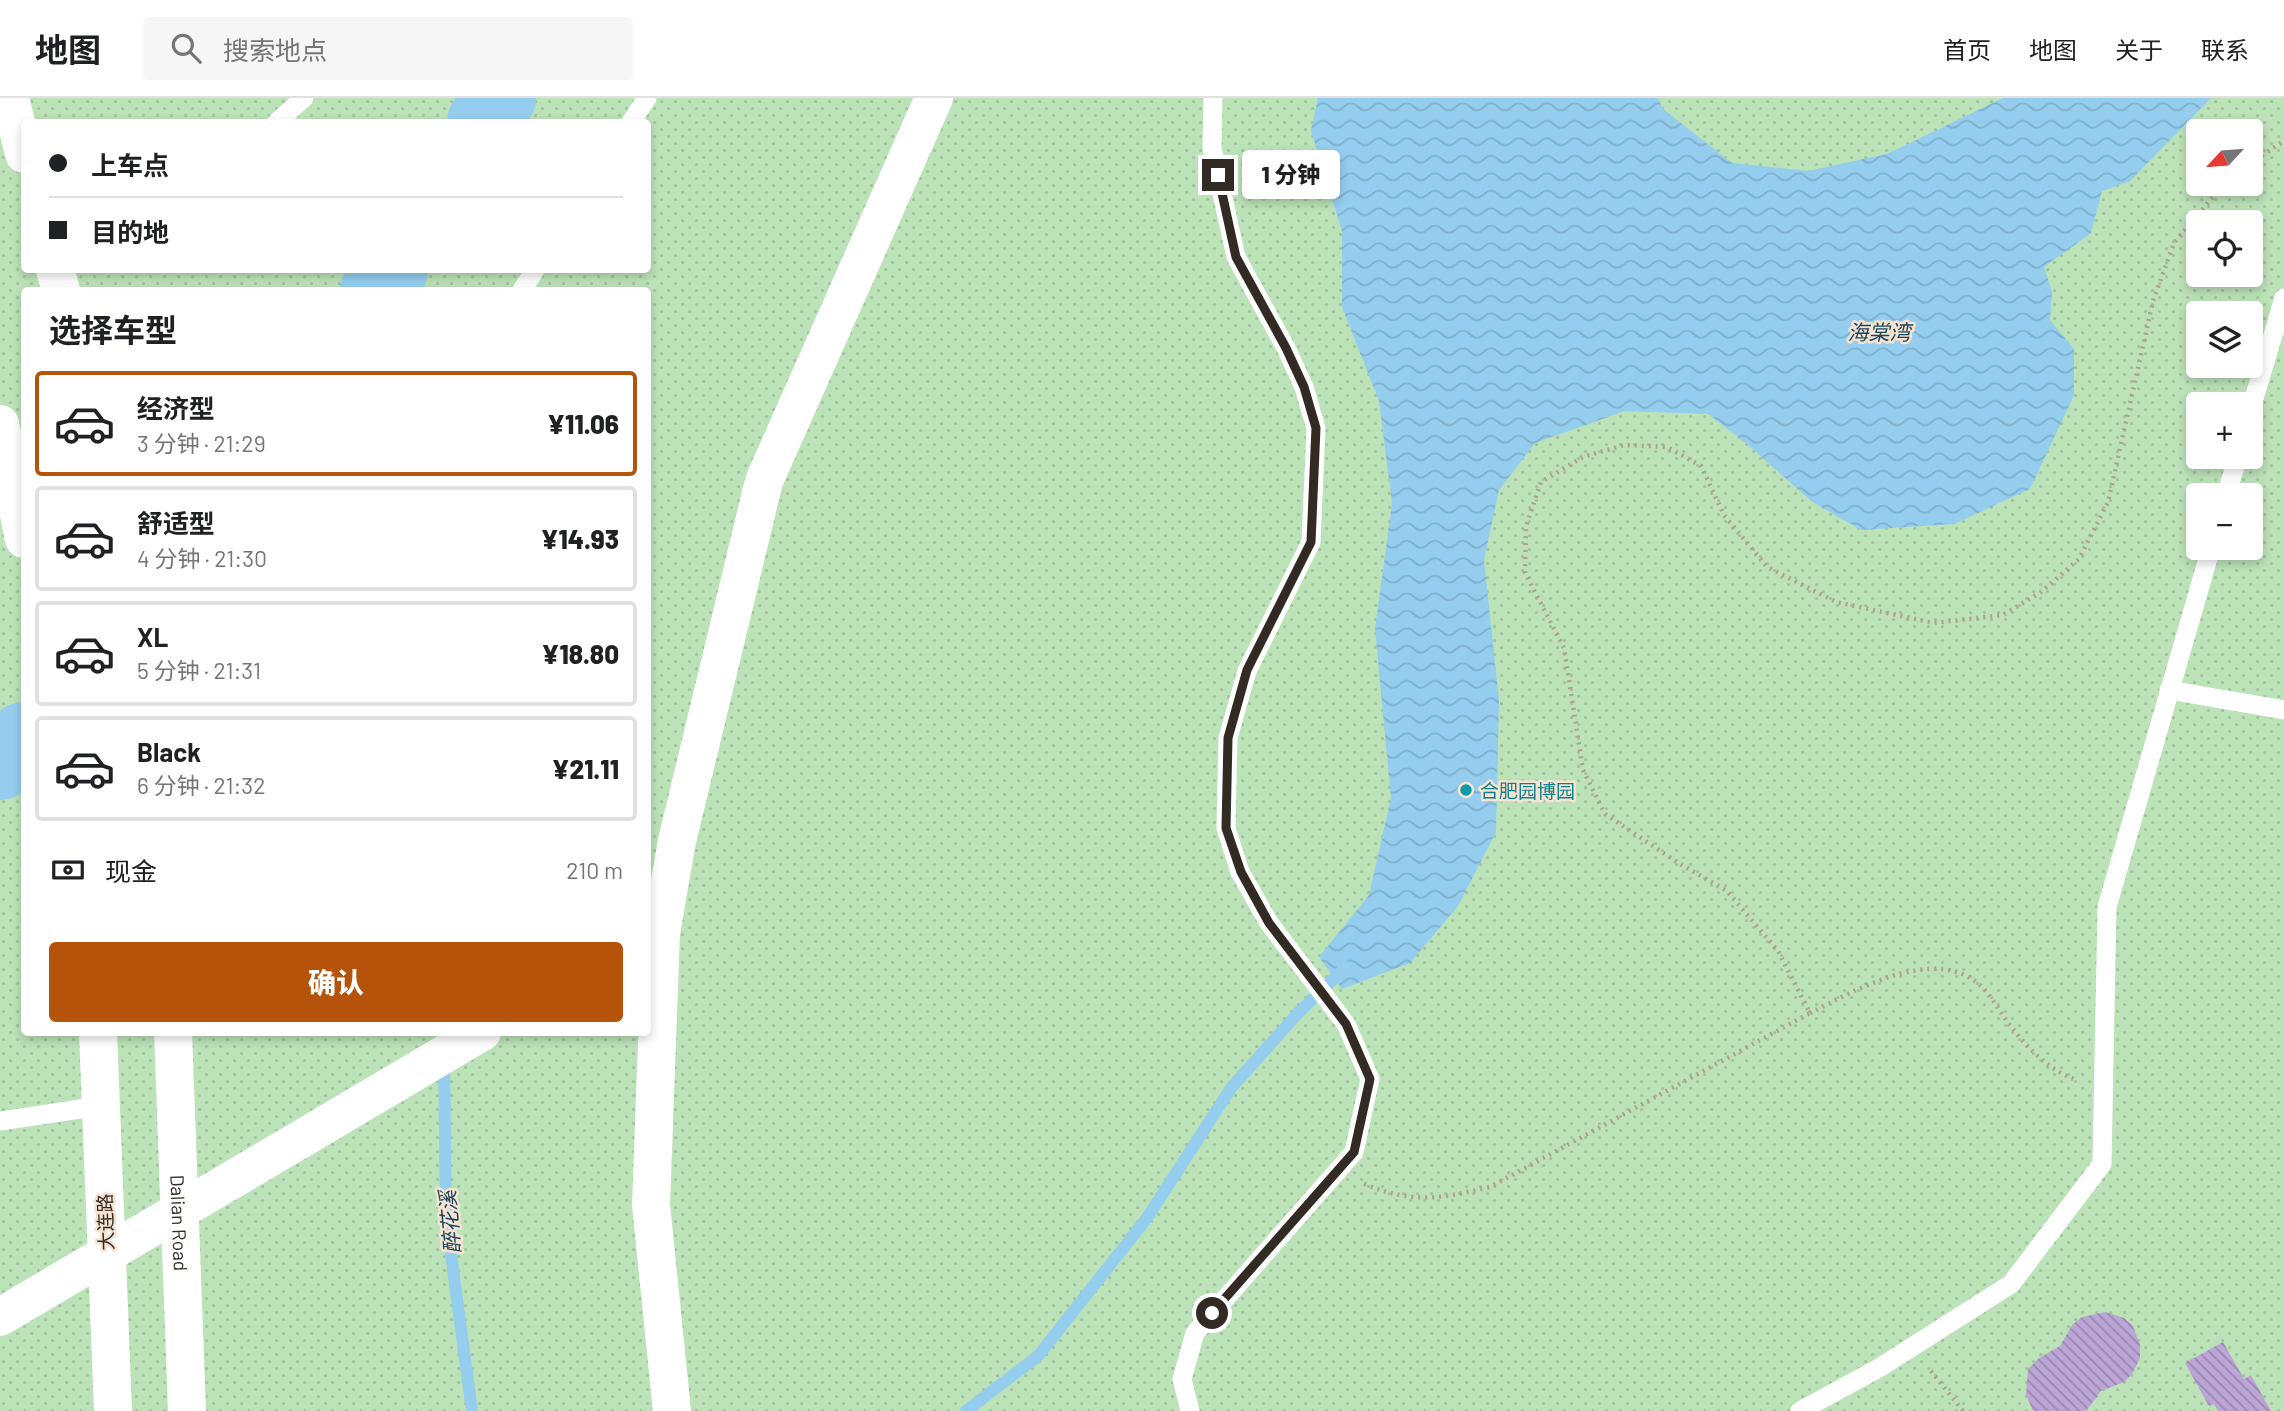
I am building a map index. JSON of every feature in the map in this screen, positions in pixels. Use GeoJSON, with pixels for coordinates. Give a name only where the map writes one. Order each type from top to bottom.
{"type":"FeatureCollection","features":[{"type":"Feature","properties":{"kind":"street"},"geometry":{"type":"LineString","coordinates":[[10,98],[21,141]]}},
{"type":"Feature","properties":{"kind":"street"},"geometry":{"type":"LineString","coordinates":[[672,1411],[651,1205],[654,937],[764,481],[934,98]]}},
{"type":"Feature","properties":{"kind":"street"},"geometry":{"type":"LineString","coordinates":[[0,424],[21,519]]}},
{"type":"Feature","properties":{"kind":"street","name":"大连路"},"geometry":{"type":"LineString","coordinates":[[98,1036],[113,1411]]}},
{"type":"Feature","properties":{"kind":"street","name":"Dalian Road"},"geometry":{"type":"LineString","coordinates":[[173,1036],[187,1411]]}},
{"type":"Feature","properties":{"kind":"street"},"geometry":{"type":"LineString","coordinates":[[0,1317],[475,1036]]}},
{"type":"Feature","properties":{"kind":"lane"},"geometry":{"type":"LineString","coordinates":[[280,119],[304,98]]}},
{"type":"Feature","properties":{"kind":"lane"},"geometry":{"type":"LineString","coordinates":[[633,119],[647,98]]}},
{"type":"Feature","properties":{"kind":"lane"},"geometry":{"type":"LineString","coordinates":[[1190,1411],[1182,1379],[1195,1333],[1354,1152],[1370,1079],[1346,1024],[1269,923],[1241,872],[1226,828],[1228,738],[1247,670],[1311,542],[1316,428],[1304,387],[1286,348],[1236,257],[1212,148],[1213,98]]}},
{"type":"Feature","properties":{"kind":"lane"},"geometry":{"type":"LineString","coordinates":[[2256,392],[2284,298]]}},
{"type":"Feature","properties":{"kind":"lane"},"geometry":{"type":"LineString","coordinates":[[1800,1411],[1913,1347],[2011,1284],[2102,1164],[2106,907],[2207,560]]}},
{"type":"Feature","properties":{"kind":"lane"},"geometry":{"type":"LineString","coordinates":[[2169,690],[2284,710]]}},
{"type":"Feature","properties":{"kind":"lane"},"geometry":{"type":"LineString","coordinates":[[0,1121],[100,1106]]}},
{"type":"Feature","properties":{"kind":"path"},"geometry":{"type":"LineString","coordinates":[[2263,155],[2284,141]]}},
{"type":"Feature","properties":{"kind":"path"},"geometry":{"type":"LineString","coordinates":[[1810,1013],[1778,951],[1727,891],[1677,862],[1605,814],[1583,770],[1564,648],[1525,573],[1525,526],[1541,482],[1583,457],[1624,445],[1667,447],[1701,466],[1724,515],[1767,567],[1836,602],[1934,623],[2003,615],[2041,592],[2079,559],[2108,502],[2153,301],[2174,243],[2214,196]]}},
{"type":"Feature","properties":{"kind":"path"},"geometry":{"type":"LineString","coordinates":[[1336,1172],[1396,1196],[1438,1199],[1490,1187],[1810,1013],[1881,978],[1929,969],[1947,969],[1980,985],[2026,1046],[2062,1075],[2104,1090]]}},
{"type":"Feature","properties":{"kind":"path"},"geometry":{"type":"LineString","coordinates":[[1913,1347],[1963,1411]]}},
{"type":"Feature","properties":{"kind":"green space","name":"合肥园博园"},"geometry":{"type":"Polygon","coordinates":[[[0,98],[2284,98],[2284,1411],[0,1411],[0,98]]]}},
{"type":"Feature","properties":{"kind":"water","name":"海棠湾"},"geometry":{"type":"Polygon","coordinates":[[[1318,98],[1658,98],[1663,109],[1732,163],[1808,171],[1887,154],[2003,98],[2211,98],[2191,119],[2186,119],[2186,124],[2130,181],[2102,191],[2091,233],[2044,267],[2052,292],[2050,320],[2074,349],[2074,395],[2030,489],[1954,524],[1861,530],[1811,501],[1747,444],[1708,414],[1625,411],[1535,443],[1499,490],[1484,560],[1499,700],[1496,832],[1458,906],[1410,963],[1342,989],[1319,957],[1369,895],[1391,798],[1375,629],[1392,503],[1379,401],[1342,307],[1342,231],[1311,131],[1318,98]]]}},
{"type":"Feature","properties":{"kind":"building"},"geometry":{"type":"Polygon","coordinates":[[[2105,1312],[2124,1318],[2133,1326],[2140,1345],[2140,1358],[2132,1374],[2124,1382],[2101,1391],[2086,1411],[2033,1411],[2026,1395],[2028,1369],[2039,1358],[2060,1346],[2072,1325],[2082,1317],[2105,1312]]]}},
{"type":"Feature","properties":{"kind":"building"},"geometry":{"type":"Polygon","coordinates":[[[2223,1342],[2244,1379],[2251,1375],[2271,1411],[2218,1411],[2214,1404],[2209,1406],[2185,1363],[2223,1342]]]}},
{"type":"Feature","properties":{"kind":"waterway"},"geometry":{"type":"LineString","coordinates":[[486,119],[499,98]]}},
{"type":"Feature","properties":{"kind":"waterway"},"geometry":{"type":"LineString","coordinates":[[379,287],[389,273]]}},
{"type":"Feature","properties":{"kind":"waterway"},"geometry":{"type":"LineString","coordinates":[[0,763],[21,742]]}},
{"type":"Feature","properties":{"kind":"waterway"},"geometry":{"type":"LineString","coordinates":[[966,1411],[1038,1356],[1147,1218],[1231,1088],[1299,1012],[1346,967]]}},
{"type":"Feature","properties":{"kind":"waterway","name":"醉花溪"},"geometry":{"type":"LineString","coordinates":[[444,1060],[446,1217],[472,1411]]}},
{"type":"Feature","properties":{"kind":"place","name":"合肥园博园"},"geometry":{"type":"Point","coordinates":[1466,790]}},
{"type":"Feature","properties":{"kind":"route"},"geometry":{"type":"LineString","coordinates":[[1212,1313],[1354,1152],[1370,1079],[1346,1024],[1269,923],[1241,872],[1226,828],[1228,738],[1247,670],[1311,542],[1316,428],[1304,387],[1286,348],[1236,257],[1218,175]]}}]}
